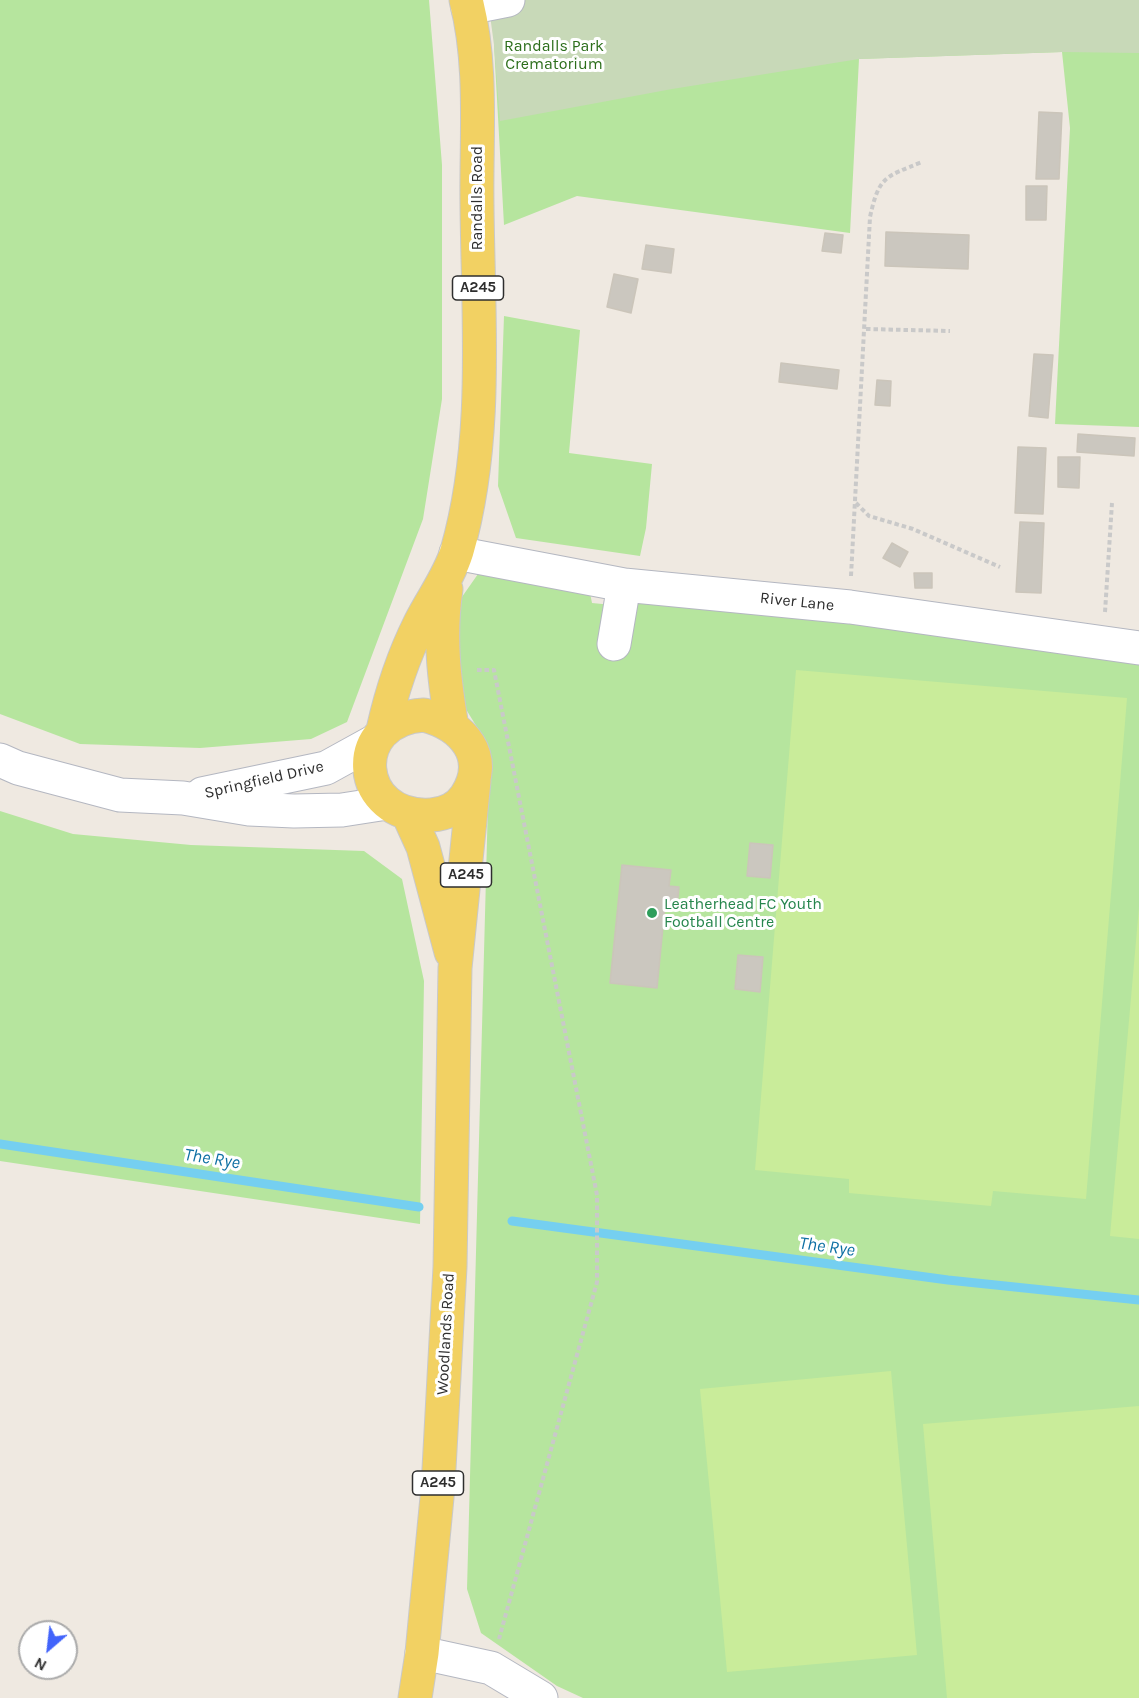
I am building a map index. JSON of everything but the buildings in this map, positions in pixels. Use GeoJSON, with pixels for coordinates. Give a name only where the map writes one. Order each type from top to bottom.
{"type":"FeatureCollection","features":[{"type":"Feature","properties":{"kind":"main road","name":"Randalls Road"},"geometry":{"type":"LineString","coordinates":[[452,563],[473,486],[478,395],[476,77],[467,4]]}},
{"type":"Feature","properties":{"kind":"main road","name":"A245"},"geometry":{"type":"LineString","coordinates":[[452,563],[441,625],[442,670],[452,727]]}},
{"type":"Feature","properties":{"kind":"main road","name":"A245"},"geometry":{"type":"LineString","coordinates":[[379,736],[391,693],[419,624],[452,563]]}},
{"type":"Feature","properties":{"kind":"main road"},"geometry":{"type":"LineString","coordinates":[[424,715],[439,719],[452,727],[464,736],[472,749],[474,781],[464,798],[453,809],[440,814],[397,809],[376,790],[370,774],[370,758],[379,736],[395,721],[424,715]]}},
{"type":"Feature","properties":{"kind":"main road","name":"Woodlands Road"},"geometry":{"type":"LineString","coordinates":[[415,1698],[422,1653],[438,1487],[450,1267],[456,968],[474,781]]}},
{"type":"Feature","properties":{"kind":"main road","name":"Woodlands Road"},"geometry":{"type":"LineString","coordinates":[[397,809],[423,847],[456,968]]}},
{"type":"Feature","properties":{"kind":"lane"},"geometry":{"type":"LineString","coordinates":[[467,4],[508,0]]}},
{"type":"Feature","properties":{"kind":"lane","name":"River Lane"},"geometry":{"type":"LineString","coordinates":[[452,563],[624,585],[850,607],[1139,648]]}},
{"type":"Feature","properties":{"kind":"lane"},"geometry":{"type":"LineString","coordinates":[[614,644],[624,585]]}},
{"type":"Feature","properties":{"kind":"lane","name":"Springfield Drive"},"geometry":{"type":"LineString","coordinates":[[183,798],[326,768],[379,736]]}},
{"type":"Feature","properties":{"kind":"lane","name":"Springfield Drive"},"geometry":{"type":"LineString","coordinates":[[0,760],[18,768],[120,795],[183,798],[249,809],[294,811],[397,809]]}},
{"type":"Feature","properties":{"kind":"lane"},"geometry":{"type":"LineString","coordinates":[[422,1653],[491,1668],[541,1698]]}},
{"type":"Feature","properties":{"kind":"path"},"geometry":{"type":"LineString","coordinates":[[850,607],[866,329],[868,245],[876,192],[887,177],[922,162]]}},
{"type":"Feature","properties":{"kind":"path"},"geometry":{"type":"LineString","coordinates":[[866,329],[950,331]]}},
{"type":"Feature","properties":{"kind":"path"},"geometry":{"type":"LineString","coordinates":[[856,503],[869,516],[913,529],[1000,567]]}},
{"type":"Feature","properties":{"kind":"path"},"geometry":{"type":"LineString","coordinates":[[1103,643],[1112,503]]}},
{"type":"Feature","properties":{"kind":"path"},"geometry":{"type":"LineString","coordinates":[[442,670],[494,670],[597,1195],[597,1282],[491,1668]]}},
{"type":"Feature","properties":{"kind":"green space"},"geometry":{"type":"Polygon","coordinates":[[[0,0],[429,0],[442,165],[442,399],[423,519],[347,722],[311,739],[200,748],[80,744],[0,714],[0,0]]]}},
{"type":"Feature","properties":{"kind":"green space","name":"Randalls Park Crematorium"},"geometry":{"type":"Polygon","coordinates":[[[488,0],[1139,0],[1139,53],[1062,52],[859,59],[672,89],[500,121],[488,0]]]}},
{"type":"Feature","properties":{"kind":"green space"},"geometry":{"type":"Polygon","coordinates":[[[1139,5],[1139,427],[1055,424],[1070,128],[1062,52],[859,59],[850,233],[577,196],[504,225],[494,45],[1139,5]]]}},
{"type":"Feature","properties":{"kind":"green space"},"geometry":{"type":"Polygon","coordinates":[[[504,316],[580,330],[569,453],[652,464],[646,528],[640,556],[516,538],[498,486],[504,316]]]}},
{"type":"Feature","properties":{"kind":"green space"},"geometry":{"type":"Polygon","coordinates":[[[478,574],[589,588],[592,603],[633,607],[637,592],[1139,657],[1139,1698],[583,1698],[557,1686],[481,1633],[467,1589],[489,765],[483,737],[464,706],[448,651],[457,604],[478,574]]]}},
{"type":"Feature","properties":{"kind":"green space"},"geometry":{"type":"Polygon","coordinates":[[[796,670],[1127,698],[1086,1199],[993,1191],[991,1206],[849,1193],[849,1179],[755,1170],[796,670]]]}},
{"type":"Feature","properties":{"kind":"green space"},"geometry":{"type":"Polygon","coordinates":[[[0,811],[73,834],[191,845],[364,851],[402,879],[424,981],[420,1224],[0,1161],[0,811]]]}},
{"type":"Feature","properties":{"kind":"green space"},"geometry":{"type":"Polygon","coordinates":[[[1139,907],[1139,1239],[1110,1236],[1139,907]]]}},
{"type":"Feature","properties":{"kind":"green space"},"geometry":{"type":"Polygon","coordinates":[[[891,1371],[917,1655],[727,1672],[700,1389],[891,1371]]]}},
{"type":"Feature","properties":{"kind":"green space"},"geometry":{"type":"Polygon","coordinates":[[[1139,1406],[1139,1698],[947,1698],[923,1424],[1139,1406]]]}},
{"type":"Feature","properties":{"kind":"waterway","name":"The Rye"},"geometry":{"type":"LineString","coordinates":[[0,1144],[419,1207]]}},
{"type":"Feature","properties":{"kind":"waterway","name":"The Rye"},"geometry":{"type":"LineString","coordinates":[[512,1221],[948,1280],[1139,1300]]}},
{"type":"Feature","properties":{"kind":"place","name":"Leatherhead FC Youth Football Centre"},"geometry":{"type":"Point","coordinates":[652,913]}}]}
